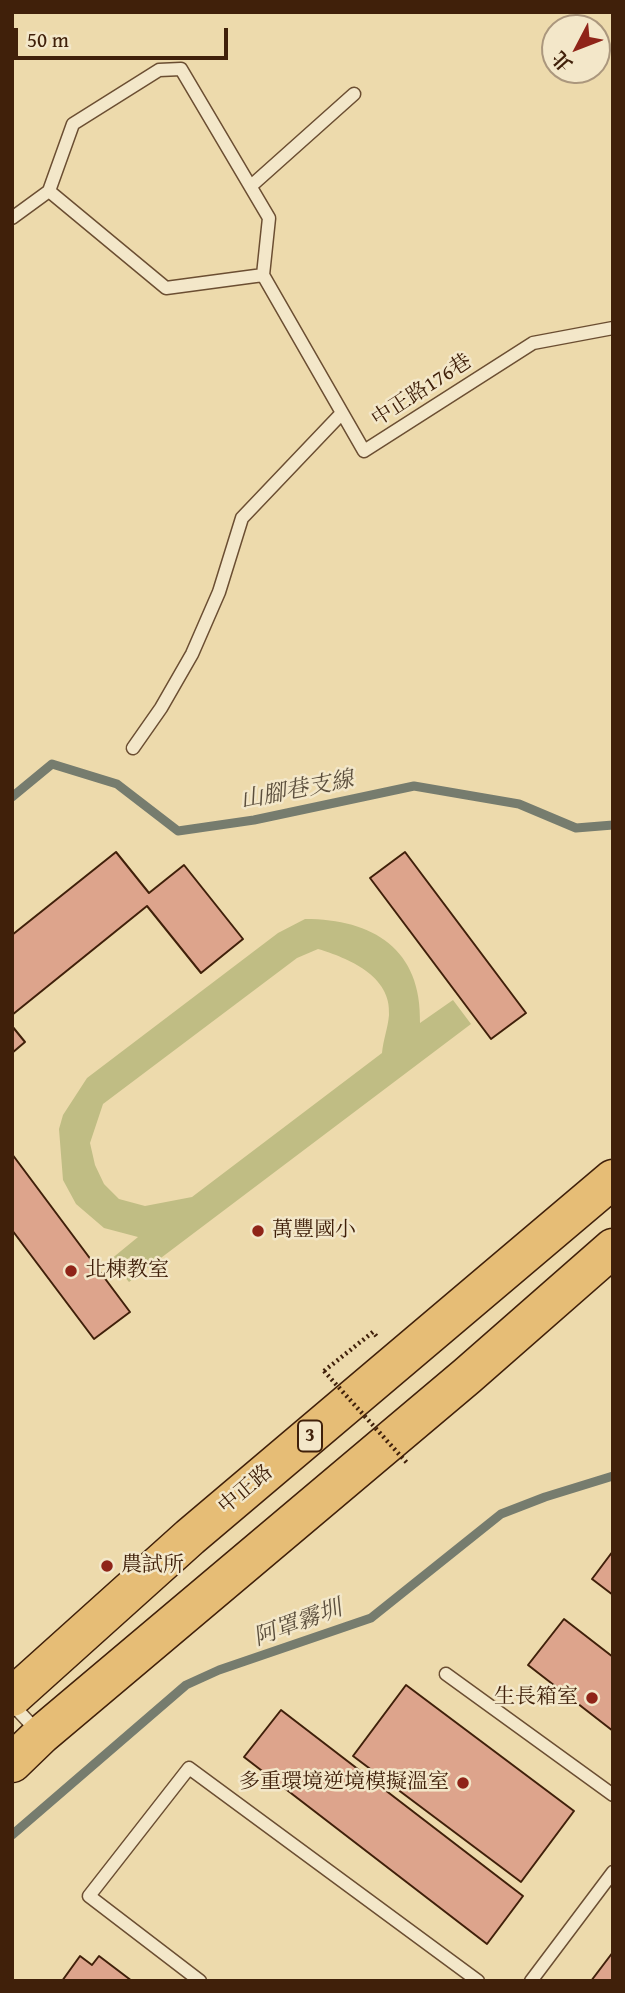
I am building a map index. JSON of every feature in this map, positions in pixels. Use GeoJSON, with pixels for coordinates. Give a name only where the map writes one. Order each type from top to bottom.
{"type":"FeatureCollection","features":[{"type":"Feature","properties":{"kind":"main road","name":"中正路"},"geometry":{"type":"LineString","coordinates":[[12,1698],[190,1537],[613,1179]]}},
{"type":"Feature","properties":{"kind":"main road"},"geometry":{"type":"LineString","coordinates":[[12,1763],[40,1735],[467,1376],[613,1248]]}},
{"type":"Feature","properties":{"kind":"lane"},"geometry":{"type":"LineString","coordinates":[[12,218],[49,191],[73,124],[159,70],[181,69],[269,218],[263,275],[166,288],[49,191]]}},
{"type":"Feature","properties":{"kind":"lane"},"geometry":{"type":"LineString","coordinates":[[251,186],[354,94]]}},
{"type":"Feature","properties":{"kind":"lane","name":"中正路176巷"},"geometry":{"type":"LineString","coordinates":[[263,275],[364,452],[533,343],[613,328]]}},
{"type":"Feature","properties":{"kind":"lane"},"geometry":{"type":"LineString","coordinates":[[133,748],[161,708],[192,654],[219,592],[242,518],[342,413]]}},
{"type":"Feature","properties":{"kind":"lane"},"geometry":{"type":"LineString","coordinates":[[446,1674],[613,1795]]}},
{"type":"Feature","properties":{"kind":"lane"},"geometry":{"type":"LineString","coordinates":[[12,1704],[40,1735]]}},
{"type":"Feature","properties":{"kind":"lane"},"geometry":{"type":"LineString","coordinates":[[200,1981],[89,1896],[189,1768],[478,1981]]}},
{"type":"Feature","properties":{"kind":"lane"},"geometry":{"type":"LineString","coordinates":[[531,1981],[613,1872]]}},
{"type":"Feature","properties":{"kind":"path"},"geometry":{"type":"LineString","coordinates":[[373,1332],[324,1371],[407,1463]]}},
{"type":"Feature","properties":{"kind":"shaded area"},"geometry":{"type":"Polygon","coordinates":[[[305,919],[330,920],[372,932],[389,943],[412,976],[418,997],[420,1023],[453,1000],[471,1024],[129,1282],[110,1260],[138,1237],[104,1228],[76,1204],[63,1180],[59,1129],[63,1115],[87,1078],[278,933],[305,919]],[[318,949],[297,958],[103,1104],[90,1143],[95,1165],[104,1184],[119,1199],[145,1206],[192,1197],[382,1053],[389,1015],[388,1001],[383,990],[376,979],[366,971],[318,949]]]}},
{"type":"Feature","properties":{"kind":"building"},"geometry":{"type":"Polygon","coordinates":[[[116,852],[149,893],[184,865],[243,939],[201,973],[147,906],[12,1015],[12,935],[116,852]]]}},
{"type":"Feature","properties":{"kind":"building"},"geometry":{"type":"Polygon","coordinates":[[[405,852],[526,1013],[491,1039],[370,878],[405,852]]]}},
{"type":"Feature","properties":{"kind":"building"},"geometry":{"type":"Polygon","coordinates":[[[12,1026],[25,1042],[12,1053],[12,1026]]]}},
{"type":"Feature","properties":{"kind":"building","name":"北棟教室"},"geometry":{"type":"Polygon","coordinates":[[[12,1154],[130,1312],[94,1339],[12,1230],[12,1154]]]}},
{"type":"Feature","properties":{"kind":"building"},"geometry":{"type":"Polygon","coordinates":[[[613,1551],[613,1595],[592,1579],[613,1551]]]}},
{"type":"Feature","properties":{"kind":"building","name":"生長箱室"},"geometry":{"type":"Polygon","coordinates":[[[564,1619],[613,1657],[613,1731],[528,1665],[564,1619]]]}},
{"type":"Feature","properties":{"kind":"building","name":"多重環境逆境模擬溫室"},"geometry":{"type":"Polygon","coordinates":[[[406,1685],[574,1811],[521,1882],[353,1756],[406,1685]]]}},
{"type":"Feature","properties":{"kind":"building"},"geometry":{"type":"Polygon","coordinates":[[[281,1710],[523,1896],[487,1944],[244,1757],[281,1710]]]}},
{"type":"Feature","properties":{"kind":"building"},"geometry":{"type":"Polygon","coordinates":[[[613,1952],[613,1981],[591,1981],[613,1952]]]}},
{"type":"Feature","properties":{"kind":"building"},"geometry":{"type":"Polygon","coordinates":[[[80,1956],[92,1965],[99,1956],[132,1981],[62,1981],[80,1956]]]}},
{"type":"Feature","properties":{"kind":"waterway","name":"山腳巷支線"},"geometry":{"type":"LineString","coordinates":[[12,797],[52,764],[117,784],[178,831],[254,820],[414,786],[519,804],[576,828],[613,825]]}},
{"type":"Feature","properties":{"kind":"waterway","name":"阿罩霧圳"},"geometry":{"type":"LineString","coordinates":[[12,1835],[186,1685],[219,1670],[371,1618],[501,1514],[613,1476]]}},
{"type":"Feature","properties":{"kind":"place","name":"萬豐國小"},"geometry":{"type":"Point","coordinates":[258,1231]}},
{"type":"Feature","properties":{"kind":"place","name":"北棟教室"},"geometry":{"type":"Point","coordinates":[71,1271]}},
{"type":"Feature","properties":{"kind":"place","name":"農試所"},"geometry":{"type":"Point","coordinates":[107,1566]}},
{"type":"Feature","properties":{"kind":"place","name":"生長箱室"},"geometry":{"type":"Point","coordinates":[592,1698]}},
{"type":"Feature","properties":{"kind":"place","name":"多重環境逆境模擬溫室"},"geometry":{"type":"Point","coordinates":[463,1783]}}]}
